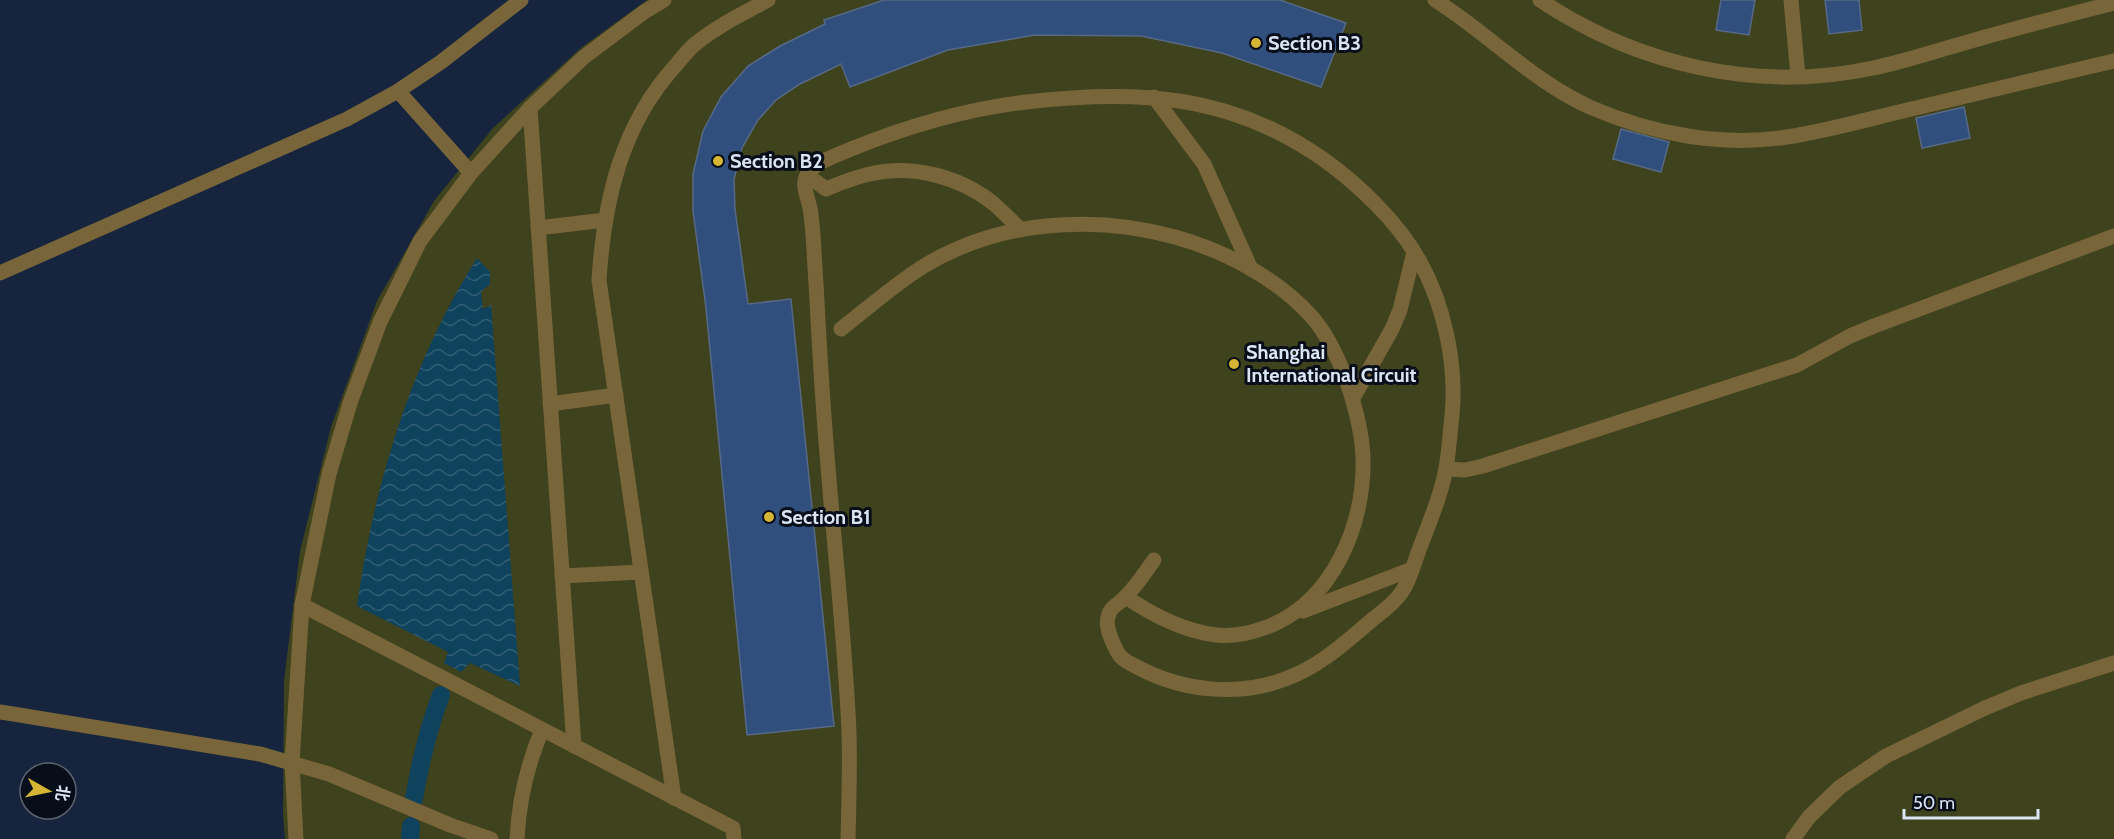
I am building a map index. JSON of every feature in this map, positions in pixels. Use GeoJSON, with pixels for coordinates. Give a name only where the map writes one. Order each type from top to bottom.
{"type":"FeatureCollection","features":[{"type":"Feature","properties":{"kind":"street"},"geometry":{"type":"LineString","coordinates":[[0,273],[347,119],[398,91],[441,62],[521,0]]}},
{"type":"Feature","properties":{"kind":"street"},"geometry":{"type":"LineString","coordinates":[[296,839],[292,762],[302,605],[329,474],[350,403],[380,322],[420,242],[471,173],[530,108],[584,57],[644,12],[664,0]]}},
{"type":"Feature","properties":{"kind":"street"},"geometry":{"type":"LineString","coordinates":[[674,798],[599,280],[605,220],[625,144],[642,111],[663,79],[693,46],[723,24],[768,0]]}},
{"type":"Feature","properties":{"kind":"street"},"geometry":{"type":"LineString","coordinates":[[1435,0],[1542,80],[1590,107],[1620,119],[1660,130],[1721,139],[1785,137],[1839,127],[2114,61]]}},
{"type":"Feature","properties":{"kind":"street"},"geometry":{"type":"LineString","coordinates":[[1540,0],[1570,20],[1648,55],[1719,71],[1772,76],[1821,76],[1873,69],[2114,3]]}},
{"type":"Feature","properties":{"kind":"street"},"geometry":{"type":"LineString","coordinates":[[1791,0],[1798,76]]}},
{"type":"Feature","properties":{"kind":"street"},"geometry":{"type":"LineString","coordinates":[[398,91],[471,173]]}},
{"type":"Feature","properties":{"kind":"street"},"geometry":{"type":"LineString","coordinates":[[1154,97],[1204,164],[1251,269]]}},
{"type":"Feature","properties":{"kind":"street"},"geometry":{"type":"LineString","coordinates":[[848,839],[849,738],[846,682],[812,224],[804,182],[807,175],[817,165],[885,135],[968,111],[1057,98],[1154,97],[1184,100],[1247,117],[1291,139],[1344,175],[1383,213],[1407,241],[1431,285],[1447,341],[1453,400],[1446,469],[1439,496],[1412,569],[1399,596],[1326,658],[1282,681],[1232,690],[1197,687],[1164,679],[1123,659],[1110,636],[1107,620],[1113,607],[1126,597],[1154,560]]}},
{"type":"Feature","properties":{"kind":"street"},"geometry":{"type":"LineString","coordinates":[[530,108],[574,746]]}},
{"type":"Feature","properties":{"kind":"street"},"geometry":{"type":"LineString","coordinates":[[807,175],[826,189],[873,173],[915,171],[933,174],[953,180],[977,192],[994,204],[1021,230]]}},
{"type":"Feature","properties":{"kind":"street"},"geometry":{"type":"LineString","coordinates":[[538,228],[605,220]]}},
{"type":"Feature","properties":{"kind":"street"},"geometry":{"type":"LineString","coordinates":[[841,329],[922,267],[983,238],[1021,230],[1071,224],[1114,225],[1152,231],[1188,241],[1251,269],[1281,289],[1314,320],[1329,343],[1353,398],[1361,438],[1363,459],[1361,488],[1346,546],[1323,587],[1293,615]]}},
{"type":"Feature","properties":{"kind":"street"},"geometry":{"type":"LineString","coordinates":[[1446,469],[1465,470],[1483,466],[1797,365],[1850,336],[1874,326],[2114,236]]}},
{"type":"Feature","properties":{"kind":"street"},"geometry":{"type":"LineString","coordinates":[[1353,398],[1392,329],[1400,310],[1414,252]]}},
{"type":"Feature","properties":{"kind":"street"},"geometry":{"type":"LineString","coordinates":[[550,404],[616,395]]}},
{"type":"Feature","properties":{"kind":"street"},"geometry":{"type":"LineString","coordinates":[[1126,597],[1147,612],[1194,631],[1218,636],[1240,635],[1412,569]]}},
{"type":"Feature","properties":{"kind":"street"},"geometry":{"type":"LineString","coordinates":[[562,576],[641,572]]}},
{"type":"Feature","properties":{"kind":"street"},"geometry":{"type":"LineString","coordinates":[[302,605],[733,828],[734,839]]}},
{"type":"Feature","properties":{"kind":"street"},"geometry":{"type":"LineString","coordinates":[[1793,839],[1809,817],[1840,787],[1886,756],[2021,693],[2114,663]]}},
{"type":"Feature","properties":{"kind":"street"},"geometry":{"type":"LineString","coordinates":[[0,712],[260,754],[292,762],[329,774],[450,825],[491,839]]}},
{"type":"Feature","properties":{"kind":"street"},"geometry":{"type":"LineString","coordinates":[[517,839],[521,797],[527,770],[542,730]]}},
{"type":"Feature","properties":{"kind":"green space","name":"Shanghai International Circuit"},"geometry":{"type":"Polygon","coordinates":[[[647,0],[2114,0],[2114,839],[285,839],[283,814],[284,681],[300,551],[331,427],[377,301],[434,201],[493,128],[582,47],[647,0]]]}},
{"type":"Feature","properties":{"kind":"water"},"geometry":{"type":"Polygon","coordinates":[[[477,258],[490,272],[490,284],[481,292],[483,309],[491,305],[520,686],[470,663],[461,672],[444,663],[448,652],[357,606],[374,515],[399,426],[433,339],[477,258]]]}},
{"type":"Feature","properties":{"kind":"building"},"geometry":{"type":"Polygon","coordinates":[[[884,0],[1280,0],[1346,23],[1321,87],[1222,53],[1141,36],[1035,35],[948,50],[850,87],[841,64],[800,84],[776,100],[758,120],[742,148],[734,179],[735,209],[748,304],[791,299],[834,726],[747,735],[706,308],[693,211],[693,174],[703,131],[721,97],[748,66],[780,46],[825,24],[824,20],[884,0]]]}},
{"type":"Feature","properties":{"kind":"building"},"geometry":{"type":"Polygon","coordinates":[[[1721,0],[1755,0],[1749,35],[1716,30],[1721,0]]]}},
{"type":"Feature","properties":{"kind":"building"},"geometry":{"type":"Polygon","coordinates":[[[1825,0],[1859,0],[1862,30],[1829,34],[1825,0]]]}},
{"type":"Feature","properties":{"kind":"building"},"geometry":{"type":"Polygon","coordinates":[[[1964,107],[1970,138],[1922,148],[1916,118],[1964,107]]]}},
{"type":"Feature","properties":{"kind":"building"},"geometry":{"type":"Polygon","coordinates":[[[1621,129],[1669,142],[1661,172],[1613,159],[1621,129]]]}},
{"type":"Feature","properties":{"kind":"waterway"},"geometry":{"type":"LineString","coordinates":[[414,799],[425,746],[441,695]]}},
{"type":"Feature","properties":{"kind":"waterway"},"geometry":{"type":"LineString","coordinates":[[410,839],[411,826]]}},
{"type":"Feature","properties":{"kind":"place","name":"Section B3"},"geometry":{"type":"Point","coordinates":[1256,43]}},
{"type":"Feature","properties":{"kind":"place","name":"Section B2"},"geometry":{"type":"Point","coordinates":[718,161]}},
{"type":"Feature","properties":{"kind":"place","name":"Shanghai International Circuit"},"geometry":{"type":"Point","coordinates":[1234,364]}},
{"type":"Feature","properties":{"kind":"place","name":"Section B1"},"geometry":{"type":"Point","coordinates":[769,517]}}]}
